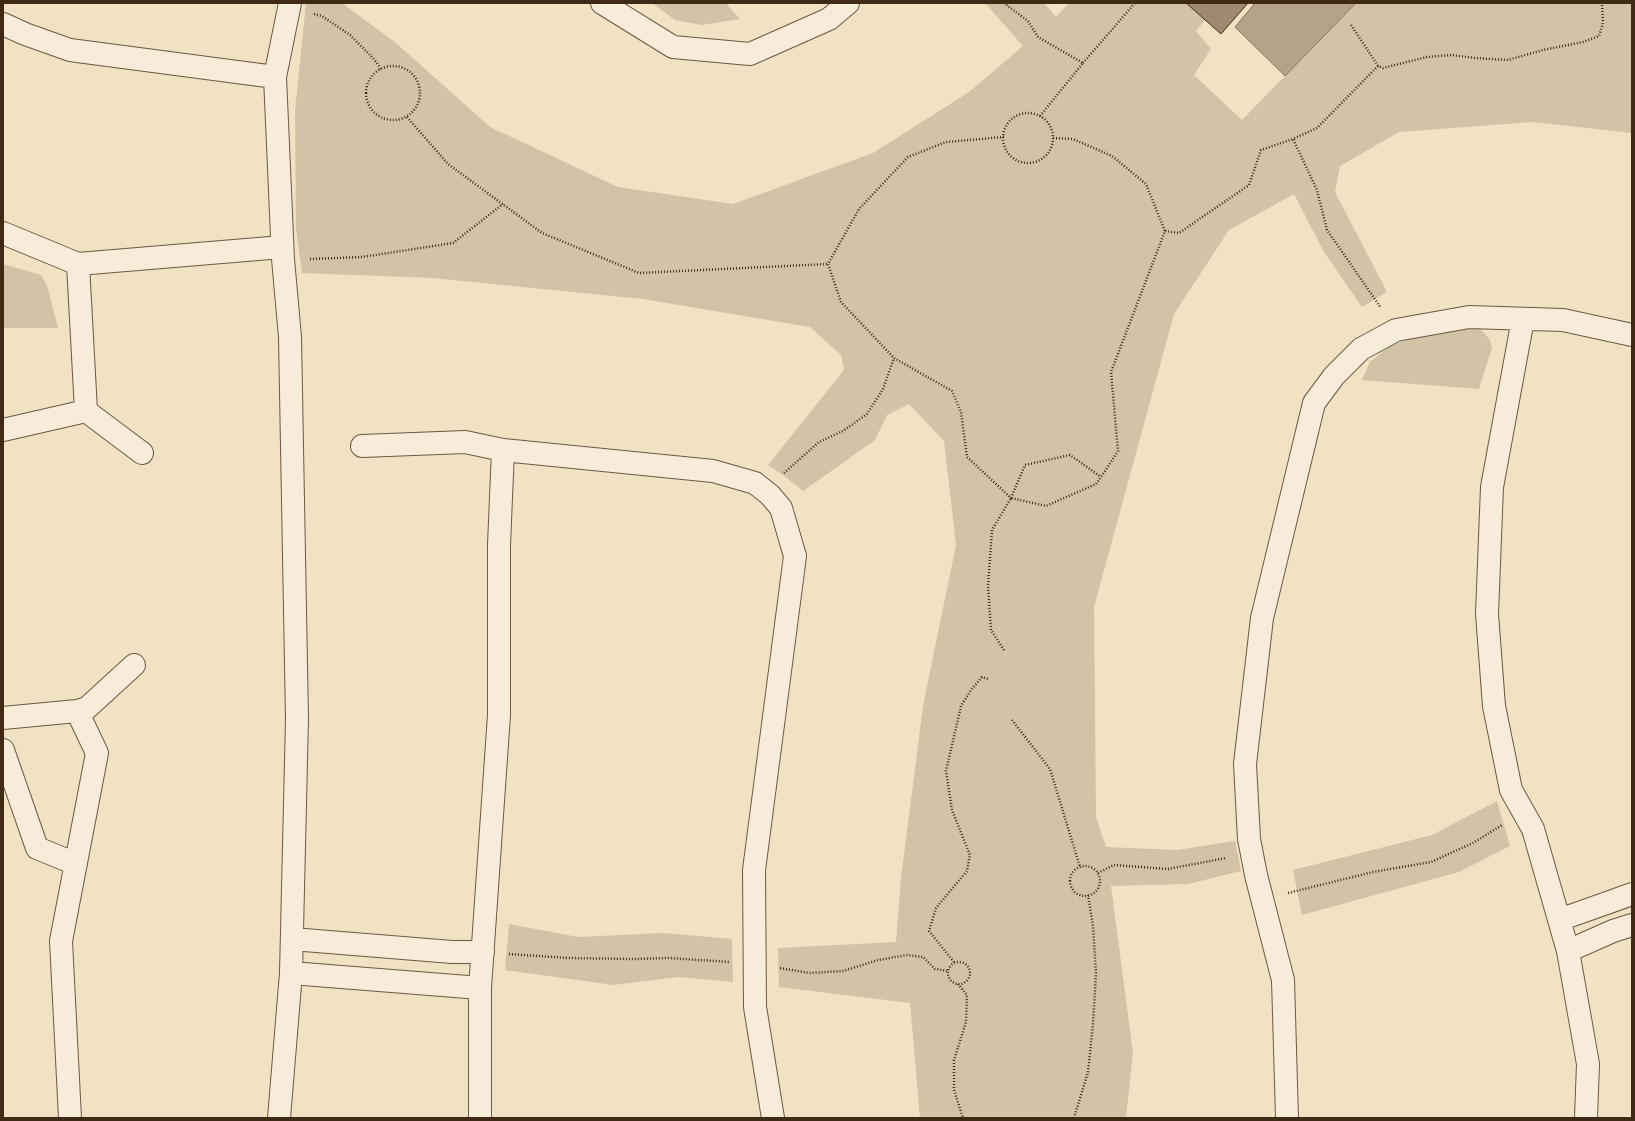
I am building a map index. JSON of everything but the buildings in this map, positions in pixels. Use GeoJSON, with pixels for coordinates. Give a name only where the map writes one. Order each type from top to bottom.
{"type":"FeatureCollection","features":[{"type":"Feature","properties":{"kind":"street"},"geometry":{"type":"LineString","coordinates":[[602,3],[673,47],[750,54],[829,19],[848,3]]}},
{"type":"Feature","properties":{"kind":"street"},"geometry":{"type":"LineString","coordinates":[[279,1118],[291,973],[297,719],[290,337],[282,253],[275,76],[289,4]]}},
{"type":"Feature","properties":{"kind":"street"},"geometry":{"type":"LineString","coordinates":[[3,24],[25,34],[70,50],[275,76]]}},
{"type":"Feature","properties":{"kind":"street"},"geometry":{"type":"LineString","coordinates":[[3,233],[78,264],[282,253]]}},
{"type":"Feature","properties":{"kind":"street"},"geometry":{"type":"LineString","coordinates":[[78,264],[86,411]]}},
{"type":"Feature","properties":{"kind":"street"},"geometry":{"type":"LineString","coordinates":[[1288,1118],[1283,980],[1262,900],[1249,839],[1245,764],[1262,618],[1314,404],[1334,376],[1361,349],[1396,330],[1469,317],[1563,320],[1632,335]]}},
{"type":"Feature","properties":{"kind":"street"},"geometry":{"type":"LineString","coordinates":[[1523,319],[1492,487],[1487,614],[1494,706],[1511,790],[1533,829],[1568,951],[1588,1064],[1586,1118]]}},
{"type":"Feature","properties":{"kind":"street"},"geometry":{"type":"LineString","coordinates":[[3,430],[86,411],[142,453]]}},
{"type":"Feature","properties":{"kind":"street"},"geometry":{"type":"LineString","coordinates":[[362,446],[465,442],[503,450],[713,471],[755,482],[766,490],[781,508],[795,556],[754,870],[755,1007],[773,1118]]}},
{"type":"Feature","properties":{"kind":"street"},"geometry":{"type":"LineString","coordinates":[[480,1118],[480,988],[499,715],[499,545],[503,450]]}},
{"type":"Feature","properties":{"kind":"street"},"geometry":{"type":"LineString","coordinates":[[3,718],[77,711],[87,708],[134,665]]}},
{"type":"Feature","properties":{"kind":"street"},"geometry":{"type":"LineString","coordinates":[[70,1118],[61,941],[97,752],[77,711]]}},
{"type":"Feature","properties":{"kind":"street"},"geometry":{"type":"LineString","coordinates":[[3,750],[38,848],[76,864]]}},
{"type":"Feature","properties":{"kind":"street"},"geometry":{"type":"LineString","coordinates":[[1559,920],[1632,894]]}},
{"type":"Feature","properties":{"kind":"street"},"geometry":{"type":"LineString","coordinates":[[1568,951],[1613,931],[1632,925]]}},
{"type":"Feature","properties":{"kind":"street"},"geometry":{"type":"LineString","coordinates":[[292,939],[452,952],[483,952]]}},
{"type":"Feature","properties":{"kind":"street"},"geometry":{"type":"LineString","coordinates":[[291,973],[480,988]]}},
{"type":"Feature","properties":{"kind":"path"},"geometry":{"type":"LineString","coordinates":[[1004,3],[1028,21],[1038,37],[1083,63]]}},
{"type":"Feature","properties":{"kind":"path"},"geometry":{"type":"LineString","coordinates":[[1040,116],[1135,3]]}},
{"type":"Feature","properties":{"kind":"path"},"geometry":{"type":"LineString","coordinates":[[1351,25],[1378,66],[1384,68],[1427,57],[1451,55],[1508,60],[1543,50],[1583,42],[1599,36],[1603,23],[1602,3]]}},
{"type":"Feature","properties":{"kind":"path"},"geometry":{"type":"LineString","coordinates":[[289,4],[322,16],[344,31],[374,59],[381,69]]}},
{"type":"Feature","properties":{"kind":"path"},"geometry":{"type":"LineString","coordinates":[[389,66],[398,66],[407,69],[414,74],[421,91],[420,100],[416,108],[407,116],[394,121],[384,119],[376,115],[370,108],[366,100],[368,82],[373,74],[381,69],[389,66]]}},
{"type":"Feature","properties":{"kind":"path"},"geometry":{"type":"LineString","coordinates":[[1165,231],[1179,233],[1249,186],[1261,150],[1293,139],[1317,128],[1378,66]]}},
{"type":"Feature","properties":{"kind":"path"},"geometry":{"type":"LineString","coordinates":[[1028,113],[1043,117],[1052,130],[1053,138],[1052,146],[1042,159],[1026,163],[1011,156],[1006,149],[1004,137],[1007,124],[1020,114],[1028,113]]}},
{"type":"Feature","properties":{"kind":"path"},"geometry":{"type":"LineString","coordinates":[[407,116],[448,164],[542,233],[639,273],[828,264]]}},
{"type":"Feature","properties":{"kind":"path"},"geometry":{"type":"LineString","coordinates":[[1004,137],[946,142],[908,157],[859,209],[828,264],[841,302],[894,358],[952,391],[961,412],[967,457],[1011,498],[1046,506],[1096,484],[1118,451],[1111,372],[1165,231],[1146,184],[1112,156],[1073,140],[1053,138]]}},
{"type":"Feature","properties":{"kind":"path"},"geometry":{"type":"LineString","coordinates":[[1293,139],[1317,190],[1327,230],[1396,330]]}},
{"type":"Feature","properties":{"kind":"path"},"geometry":{"type":"LineString","coordinates":[[282,253],[362,257],[453,243],[503,204]]}},
{"type":"Feature","properties":{"kind":"path"},"geometry":{"type":"LineString","coordinates":[[766,490],[819,442],[843,431],[867,414],[883,389],[894,358]]}},
{"type":"Feature","properties":{"kind":"path"},"geometry":{"type":"LineString","coordinates":[[1004,650],[991,630],[988,586],[992,530],[1011,498],[1025,465],[1070,455],[1101,477]]}},
{"type":"Feature","properties":{"kind":"path"},"geometry":{"type":"LineString","coordinates":[[954,962],[929,931],[936,908],[967,871],[970,855],[952,810],[946,771],[961,706],[971,690],[982,677],[988,679]]}},
{"type":"Feature","properties":{"kind":"path"},"geometry":{"type":"LineString","coordinates":[[1012,720],[1050,769],[1080,867]]}},
{"type":"Feature","properties":{"kind":"path"},"geometry":{"type":"LineString","coordinates":[[1262,900],[1373,872],[1431,862],[1473,843],[1523,811]]}},
{"type":"Feature","properties":{"kind":"path"},"geometry":{"type":"LineString","coordinates":[[1098,873],[1114,865],[1168,869],[1252,854]]}},
{"type":"Feature","properties":{"kind":"path"},"geometry":{"type":"LineString","coordinates":[[1080,867],[1090,867],[1095,869],[1100,877],[1098,887],[1092,894],[1083,895],[1074,891],[1070,882],[1073,873],[1080,867]]}},
{"type":"Feature","properties":{"kind":"path"},"geometry":{"type":"LineString","coordinates":[[1074,1118],[1088,1072],[1093,1024],[1096,973],[1093,926],[1088,895]]}},
{"type":"Feature","properties":{"kind":"path"},"geometry":{"type":"LineString","coordinates":[[483,952],[568,958],[669,958],[755,963],[809,973],[843,971],[878,960],[907,955],[924,957],[935,969],[948,971]]}},
{"type":"Feature","properties":{"kind":"path"},"geometry":{"type":"LineString","coordinates":[[954,962],[948,971],[949,978],[954,983],[958,984],[967,995],[966,1022],[954,1060],[954,1090],[963,1118]]}},
{"type":"Feature","properties":{"kind":"path"},"geometry":{"type":"LineString","coordinates":[[954,962],[965,963],[970,973],[967,980],[961,984],[958,984]]}},
{"type":"Feature","properties":{"kind":"shaded area"},"geometry":{"type":"Polygon","coordinates":[[[306,3],[342,3],[396,43],[490,127],[618,187],[733,204],[873,153],[969,92],[1023,46],[985,3],[1044,3],[1056,17],[1069,3],[1186,3],[1205,20],[1196,31],[1211,49],[1194,75],[1242,120],[1356,3],[1632,3],[1632,133],[1533,122],[1399,132],[1340,166],[1335,192],[1387,292],[1362,307],[1324,252],[1294,194],[1229,230],[1174,314],[1094,607],[1096,817],[1106,847],[1177,850],[1235,841],[1241,871],[1188,884],[1111,886],[1133,1053],[1126,1118],[920,1118],[910,1003],[779,987],[778,948],[896,942],[901,878],[923,706],[956,545],[944,441],[909,404],[887,415],[875,440],[803,491],[768,465],[844,370],[841,355],[810,327],[643,299],[433,278],[302,273],[296,229],[295,111],[306,3]]]}},
{"type":"Feature","properties":{"kind":"shaded area"},"geometry":{"type":"Polygon","coordinates":[[[652,3],[726,3],[740,19],[702,25],[675,20],[652,3]]]}},
{"type":"Feature","properties":{"kind":"shaded area"},"geometry":{"type":"Polygon","coordinates":[[[1255,3],[1356,3],[1285,76],[1235,27],[1255,3]]]}},
{"type":"Feature","properties":{"kind":"shaded area"},"geometry":{"type":"Polygon","coordinates":[[[3,264],[41,275],[47,285],[58,328],[3,328],[3,264]]]}},
{"type":"Feature","properties":{"kind":"shaded area"},"geometry":{"type":"Polygon","coordinates":[[[1479,327],[1490,340],[1492,348],[1479,389],[1362,380],[1370,362],[1388,347],[1408,339],[1446,330],[1479,327]]]}},
{"type":"Feature","properties":{"kind":"shaded area"},"geometry":{"type":"Polygon","coordinates":[[[1497,801],[1510,846],[1459,872],[1302,915],[1293,870],[1432,835],[1497,801]]]}},
{"type":"Feature","properties":{"kind":"shaded area"},"geometry":{"type":"Polygon","coordinates":[[[509,924],[578,937],[664,933],[732,939],[733,982],[679,977],[613,985],[505,970],[509,924]]]}}]}
